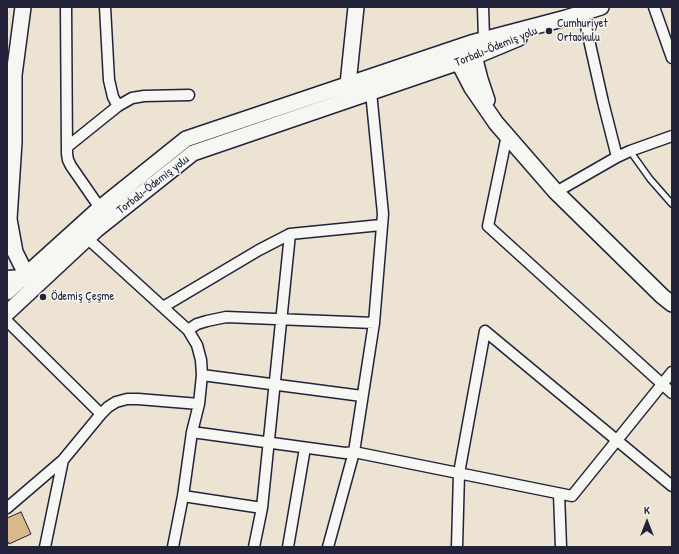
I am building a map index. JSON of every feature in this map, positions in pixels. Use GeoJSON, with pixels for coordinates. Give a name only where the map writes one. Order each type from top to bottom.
{"type":"FeatureCollection","features":[{"type":"Feature","properties":{"kind":"main road"},"geometry":{"type":"LineString","coordinates":[[23,7],[11,57],[14,75],[10,117],[14,142],[9,219],[15,252],[33,289]]}},
{"type":"Feature","properties":{"kind":"main road"},"geometry":{"type":"LineString","coordinates":[[348,84],[356,7]]}},
{"type":"Feature","properties":{"kind":"main road","name":"Torbalı-Ödemiş yolu"},"geometry":{"type":"LineString","coordinates":[[7,292],[100,208],[186,139],[455,48],[477,46],[590,9]]}},
{"type":"Feature","properties":{"kind":"main road"},"geometry":{"type":"LineString","coordinates":[[477,46],[480,79],[496,123]]}},
{"type":"Feature","properties":{"kind":"main road","name":"Torbalı-Ödemiş yolu"},"geometry":{"type":"LineString","coordinates":[[7,313],[96,230],[193,153],[459,63],[477,46]]}},
{"type":"Feature","properties":{"kind":"main road"},"geometry":{"type":"LineString","coordinates":[[455,48],[459,63],[472,88],[496,123],[556,192],[672,304]]}},
{"type":"Feature","properties":{"kind":"street"},"geometry":{"type":"LineString","coordinates":[[66,7],[68,160],[100,208]]}},
{"type":"Feature","properties":{"kind":"street"},"geometry":{"type":"LineString","coordinates":[[105,7],[109,80],[113,97],[118,106]]}},
{"type":"Feature","properties":{"kind":"street"},"geometry":{"type":"LineString","coordinates":[[477,46],[483,7]]}},
{"type":"Feature","properties":{"kind":"street"},"geometry":{"type":"LineString","coordinates":[[654,7],[672,58]]}},
{"type":"Feature","properties":{"kind":"street"},"geometry":{"type":"LineString","coordinates":[[590,9],[603,102],[617,157]]}},
{"type":"Feature","properties":{"kind":"street"},"geometry":{"type":"LineString","coordinates":[[328,547],[354,452],[374,323],[383,214],[371,92]]}},
{"type":"Feature","properties":{"kind":"street"},"geometry":{"type":"LineString","coordinates":[[67,147],[124,102],[138,97],[189,95]]}},
{"type":"Feature","properties":{"kind":"street"},"geometry":{"type":"LineString","coordinates":[[507,135],[488,226],[672,393]]}},
{"type":"Feature","properties":{"kind":"street"},"geometry":{"type":"LineString","coordinates":[[556,192],[617,157],[672,136]]}},
{"type":"Feature","properties":{"kind":"street"},"geometry":{"type":"LineString","coordinates":[[163,307],[259,250],[290,234],[382,225]]}},
{"type":"Feature","properties":{"kind":"street"},"geometry":{"type":"LineString","coordinates":[[254,547],[262,508],[290,234]]}},
{"type":"Feature","properties":{"kind":"street"},"geometry":{"type":"LineString","coordinates":[[87,238],[188,330],[197,345],[201,360],[202,375],[199,404],[192,432],[183,496],[173,547]]}},
{"type":"Feature","properties":{"kind":"street"},"geometry":{"type":"LineString","coordinates":[[7,276],[25,275]]}},
{"type":"Feature","properties":{"kind":"street"},"geometry":{"type":"LineString","coordinates":[[188,330],[197,324],[216,318],[226,317],[374,323]]}},
{"type":"Feature","properties":{"kind":"street"},"geometry":{"type":"LineString","coordinates":[[7,320],[101,414]]}},
{"type":"Feature","properties":{"kind":"street"},"geometry":{"type":"LineString","coordinates":[[457,547],[459,473],[485,331],[672,486]]}},
{"type":"Feature","properties":{"kind":"street"},"geometry":{"type":"LineString","coordinates":[[192,432],[345,453],[354,452],[572,496],[672,372]]}},
{"type":"Feature","properties":{"kind":"street"},"geometry":{"type":"LineString","coordinates":[[202,375],[362,396]]}},
{"type":"Feature","properties":{"kind":"street"},"geometry":{"type":"LineString","coordinates":[[7,508],[63,460],[101,414],[116,402],[127,399],[138,399],[199,404]]}},
{"type":"Feature","properties":{"kind":"street"},"geometry":{"type":"LineString","coordinates":[[288,547],[305,448]]}},
{"type":"Feature","properties":{"kind":"street"},"geometry":{"type":"LineString","coordinates":[[45,547],[63,460]]}},
{"type":"Feature","properties":{"kind":"street"},"geometry":{"type":"LineString","coordinates":[[559,494],[561,547]]}},
{"type":"Feature","properties":{"kind":"street"},"geometry":{"type":"LineString","coordinates":[[183,496],[262,508]]}},
{"type":"Feature","properties":{"kind":"lane"},"geometry":{"type":"LineString","coordinates":[[630,151],[650,179],[672,204]]}},
{"type":"Feature","properties":{"kind":"building"},"geometry":{"type":"Polygon","coordinates":[[[21,512],[31,534],[9,544],[7,540],[7,518],[21,512]]]}},
{"type":"Feature","properties":{"kind":"place","name":"Cumhuriyet Ortaokulu"},"geometry":{"type":"Point","coordinates":[549,31]}},
{"type":"Feature","properties":{"kind":"place","name":"Ödemiş Çeşme"},"geometry":{"type":"Point","coordinates":[43,297]}}]}
